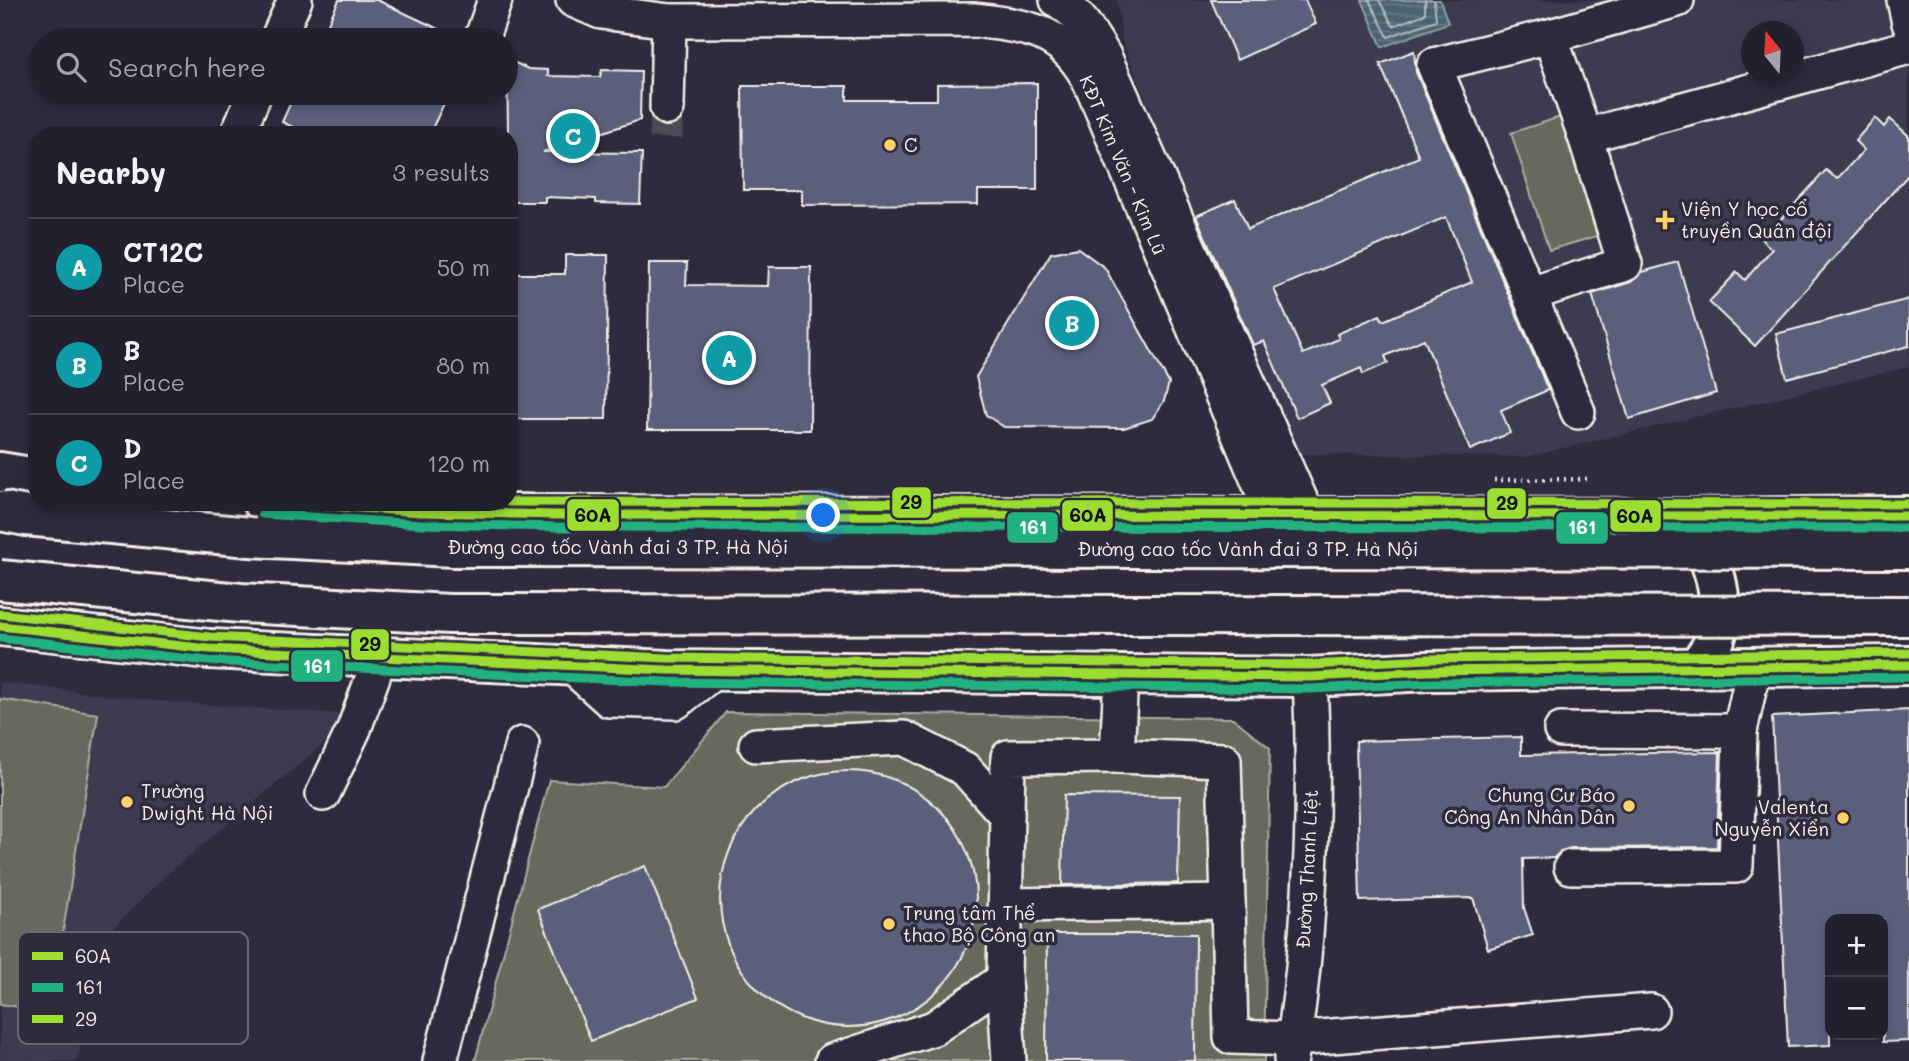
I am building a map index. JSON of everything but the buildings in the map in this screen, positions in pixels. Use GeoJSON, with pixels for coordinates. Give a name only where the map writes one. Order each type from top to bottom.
{"type":"FeatureCollection","features":[{"type":"Feature","properties":{"kind":"main road"},"geometry":{"type":"LineString","coordinates":[[0,472],[28,477]]}},
{"type":"Feature","properties":{"kind":"main road","name":"Đường cao tốc Vành đai 3 TP. Hà Nội"},"geometry":{"type":"LineString","coordinates":[[0,511],[26,516],[250,537],[454,547],[1909,549]]}},
{"type":"Feature","properties":{"kind":"main road"},"geometry":{"type":"LineString","coordinates":[[407,511],[531,514],[1290,517],[1909,516]]}},
{"type":"Feature","properties":{"kind":"main road"},"geometry":{"type":"LineString","coordinates":[[1691,518],[1709,554],[1720,603],[1715,641],[1697,667]]}},
{"type":"Feature","properties":{"kind":"main road"},"geometry":{"type":"LineString","coordinates":[[0,580],[241,603],[450,614],[1909,616]]}},
{"type":"Feature","properties":{"kind":"main road"},"geometry":{"type":"LineString","coordinates":[[0,626],[209,649],[715,671],[1310,677],[1697,667],[1909,665]]}},
{"type":"Feature","properties":{"kind":"street"},"geometry":{"type":"LineString","coordinates":[[282,28],[295,0]]}},
{"type":"Feature","properties":{"kind":"street"},"geometry":{"type":"LineString","coordinates":[[485,28],[495,0]]}},
{"type":"Feature","properties":{"kind":"street","name":"KĐT Kim Văn - Kim Lũ"},"geometry":{"type":"LineString","coordinates":[[573,0],[601,12],[669,21],[713,11],[975,20],[1017,25],[1060,41],[1079,60],[1153,200],[1290,517]]}},
{"type":"Feature","properties":{"kind":"street"},"geometry":{"type":"LineString","coordinates":[[1578,412],[1434,65],[1550,36],[1605,9],[1677,0]]}},
{"type":"Feature","properties":{"kind":"street"},"geometry":{"type":"LineString","coordinates":[[1904,0],[1909,23]]}},
{"type":"Feature","properties":{"kind":"street"},"geometry":{"type":"LineString","coordinates":[[1060,41],[1069,3]]}},
{"type":"Feature","properties":{"kind":"street","name":"KĐT Kim Văn - Kim Lũ"},"geometry":{"type":"LineString","coordinates":[[1069,3],[1104,56],[1153,200]]}},
{"type":"Feature","properties":{"kind":"street"},"geometry":{"type":"LineString","coordinates":[[667,108],[669,21]]}},
{"type":"Feature","properties":{"kind":"street"},"geometry":{"type":"LineString","coordinates":[[1530,294],[1625,264],[1550,36]]}},
{"type":"Feature","properties":{"kind":"street"},"geometry":{"type":"LineString","coordinates":[[1585,136],[1909,47]]}},
{"type":"Feature","properties":{"kind":"street"},"geometry":{"type":"LineString","coordinates":[[241,126],[250,105]]}},
{"type":"Feature","properties":{"kind":"street"},"geometry":{"type":"LineString","coordinates":[[323,794],[354,729],[380,657]]}},
{"type":"Feature","properties":{"kind":"street"},"geometry":{"type":"LineString","coordinates":[[1571,867],[1735,866],[1740,731],[1754,667]]}},
{"type":"Feature","properties":{"kind":"street"},"geometry":{"type":"LineString","coordinates":[[1117,756],[1121,676]]}},
{"type":"Feature","properties":{"kind":"street","name":"Đường Thanh Liệt"},"geometry":{"type":"LineString","coordinates":[[1292,1050],[1308,874],[1313,738],[1310,677]]}},
{"type":"Feature","properties":{"kind":"street"},"geometry":{"type":"LineString","coordinates":[[1561,730],[1740,731]]}},
{"type":"Feature","properties":{"kind":"street"},"geometry":{"type":"LineString","coordinates":[[756,745],[904,738],[965,769],[1007,816]]}},
{"type":"Feature","properties":{"kind":"street"},"geometry":{"type":"LineString","coordinates":[[440,1061],[522,744]]}},
{"type":"Feature","properties":{"kind":"street"},"geometry":{"type":"LineString","coordinates":[[1009,1061],[1004,979],[1008,757],[1117,756],[1224,760],[1230,1049],[1292,1050],[1650,1011]]}},
{"type":"Feature","properties":{"kind":"street"},"geometry":{"type":"LineString","coordinates":[[1006,905],[1228,902]]}},
{"type":"Feature","properties":{"kind":"street"},"geometry":{"type":"LineString","coordinates":[[832,1061],[934,1028],[1004,979]]}},
{"type":"Feature","properties":{"kind":"path"},"geometry":{"type":"LineString","coordinates":[[1494,480],[1591,479]]}},
{"type":"Feature","properties":{"kind":"shaded area","name":"Viện Y học cổ truyền Quân đội"},"geometry":{"type":"Polygon","coordinates":[[[1117,0],[1909,0],[1909,367],[1526,457],[1289,454],[1122,41],[1117,0]]]}},
{"type":"Feature","properties":{"kind":"shaded area","name":"Trường Dwight Hà Nội"},"geometry":{"type":"Polygon","coordinates":[[[0,682],[156,701],[345,714],[344,727],[165,876],[111,932],[18,932],[18,1044],[80,1044],[80,1050],[77,1061],[0,1061],[0,682]]]}},
{"type":"Feature","properties":{"kind":"green space"},"geometry":{"type":"Polygon","coordinates":[[[1560,117],[1597,236],[1549,250],[1511,133],[1560,117]]]}},
{"type":"Feature","properties":{"kind":"green space"},"geometry":{"type":"Polygon","coordinates":[[[0,699],[98,714],[63,932],[18,932],[18,1007],[0,1004],[0,699]]]}},
{"type":"Feature","properties":{"kind":"green space","name":"Trung tâm Thể thao Bộ Công an"},"geometry":{"type":"Polygon","coordinates":[[[726,712],[1233,718],[1270,748],[1264,1061],[475,1061],[549,780],[664,787],[726,712]]]}},
{"type":"Feature","properties":{"kind":"water"},"geometry":{"type":"Polygon","coordinates":[[[1362,0],[1440,0],[1448,23],[1382,47],[1362,0]]]}},
{"type":"Feature","properties":{"kind":"tunnel"},"geometry":{"type":"LineString","coordinates":[[666,138],[667,108]]}},
{"type":"Feature","properties":{"kind":"transit line","name":"29"},"geometry":{"type":"LineString","coordinates":[[518,502],[1909,504]]}},
{"type":"Feature","properties":{"kind":"transit line","name":"60A"},"geometry":{"type":"LineString","coordinates":[[407,511],[558,515],[1909,516]]}},
{"type":"Feature","properties":{"kind":"transit line","name":"161"},"geometry":{"type":"LineString","coordinates":[[262,514],[422,524],[558,527],[1909,528]]}},
{"type":"Feature","properties":{"kind":"transit line","name":"29"},"geometry":{"type":"LineString","coordinates":[[1,614],[210,637],[667,658],[1310,665],[1428,659],[1909,653]]}},
{"type":"Feature","properties":{"kind":"transit line","name":"60A"},"geometry":{"type":"LineString","coordinates":[[0,626],[209,649],[667,670],[1310,677],[1428,671],[1909,665]]}},
{"type":"Feature","properties":{"kind":"transit line","name":"161"},"geometry":{"type":"LineString","coordinates":[[0,638],[208,661],[667,682],[1310,689],[1428,683],[1909,677]]}},
{"type":"Feature","properties":{"kind":"place","name":"D"},"geometry":{"type":"Point","coordinates":[573,136]}},
{"type":"Feature","properties":{"kind":"place","name":"C"},"geometry":{"type":"Point","coordinates":[890,145]}},
{"type":"Feature","properties":{"kind":"place","name":"Viện Y học cổ truyền Quân đội"},"geometry":{"type":"Point","coordinates":[1665,220]}},
{"type":"Feature","properties":{"kind":"place","name":"B"},"geometry":{"type":"Point","coordinates":[1072,323]}},
{"type":"Feature","properties":{"kind":"place","name":"CT12C"},"geometry":{"type":"Point","coordinates":[729,358]}},
{"type":"Feature","properties":{"kind":"place","name":"Trường Dwight Hà Nội"},"geometry":{"type":"Point","coordinates":[127,802]}},
{"type":"Feature","properties":{"kind":"place","name":"Chung Cư Báo Công An Nhân Dân"},"geometry":{"type":"Point","coordinates":[1629,806]}},
{"type":"Feature","properties":{"kind":"place","name":"Valenta Nguyễn Xiển"},"geometry":{"type":"Point","coordinates":[1843,818]}},
{"type":"Feature","properties":{"kind":"place","name":"Trung tâm Thể thao Bộ Công an"},"geometry":{"type":"Point","coordinates":[889,924]}}]}
